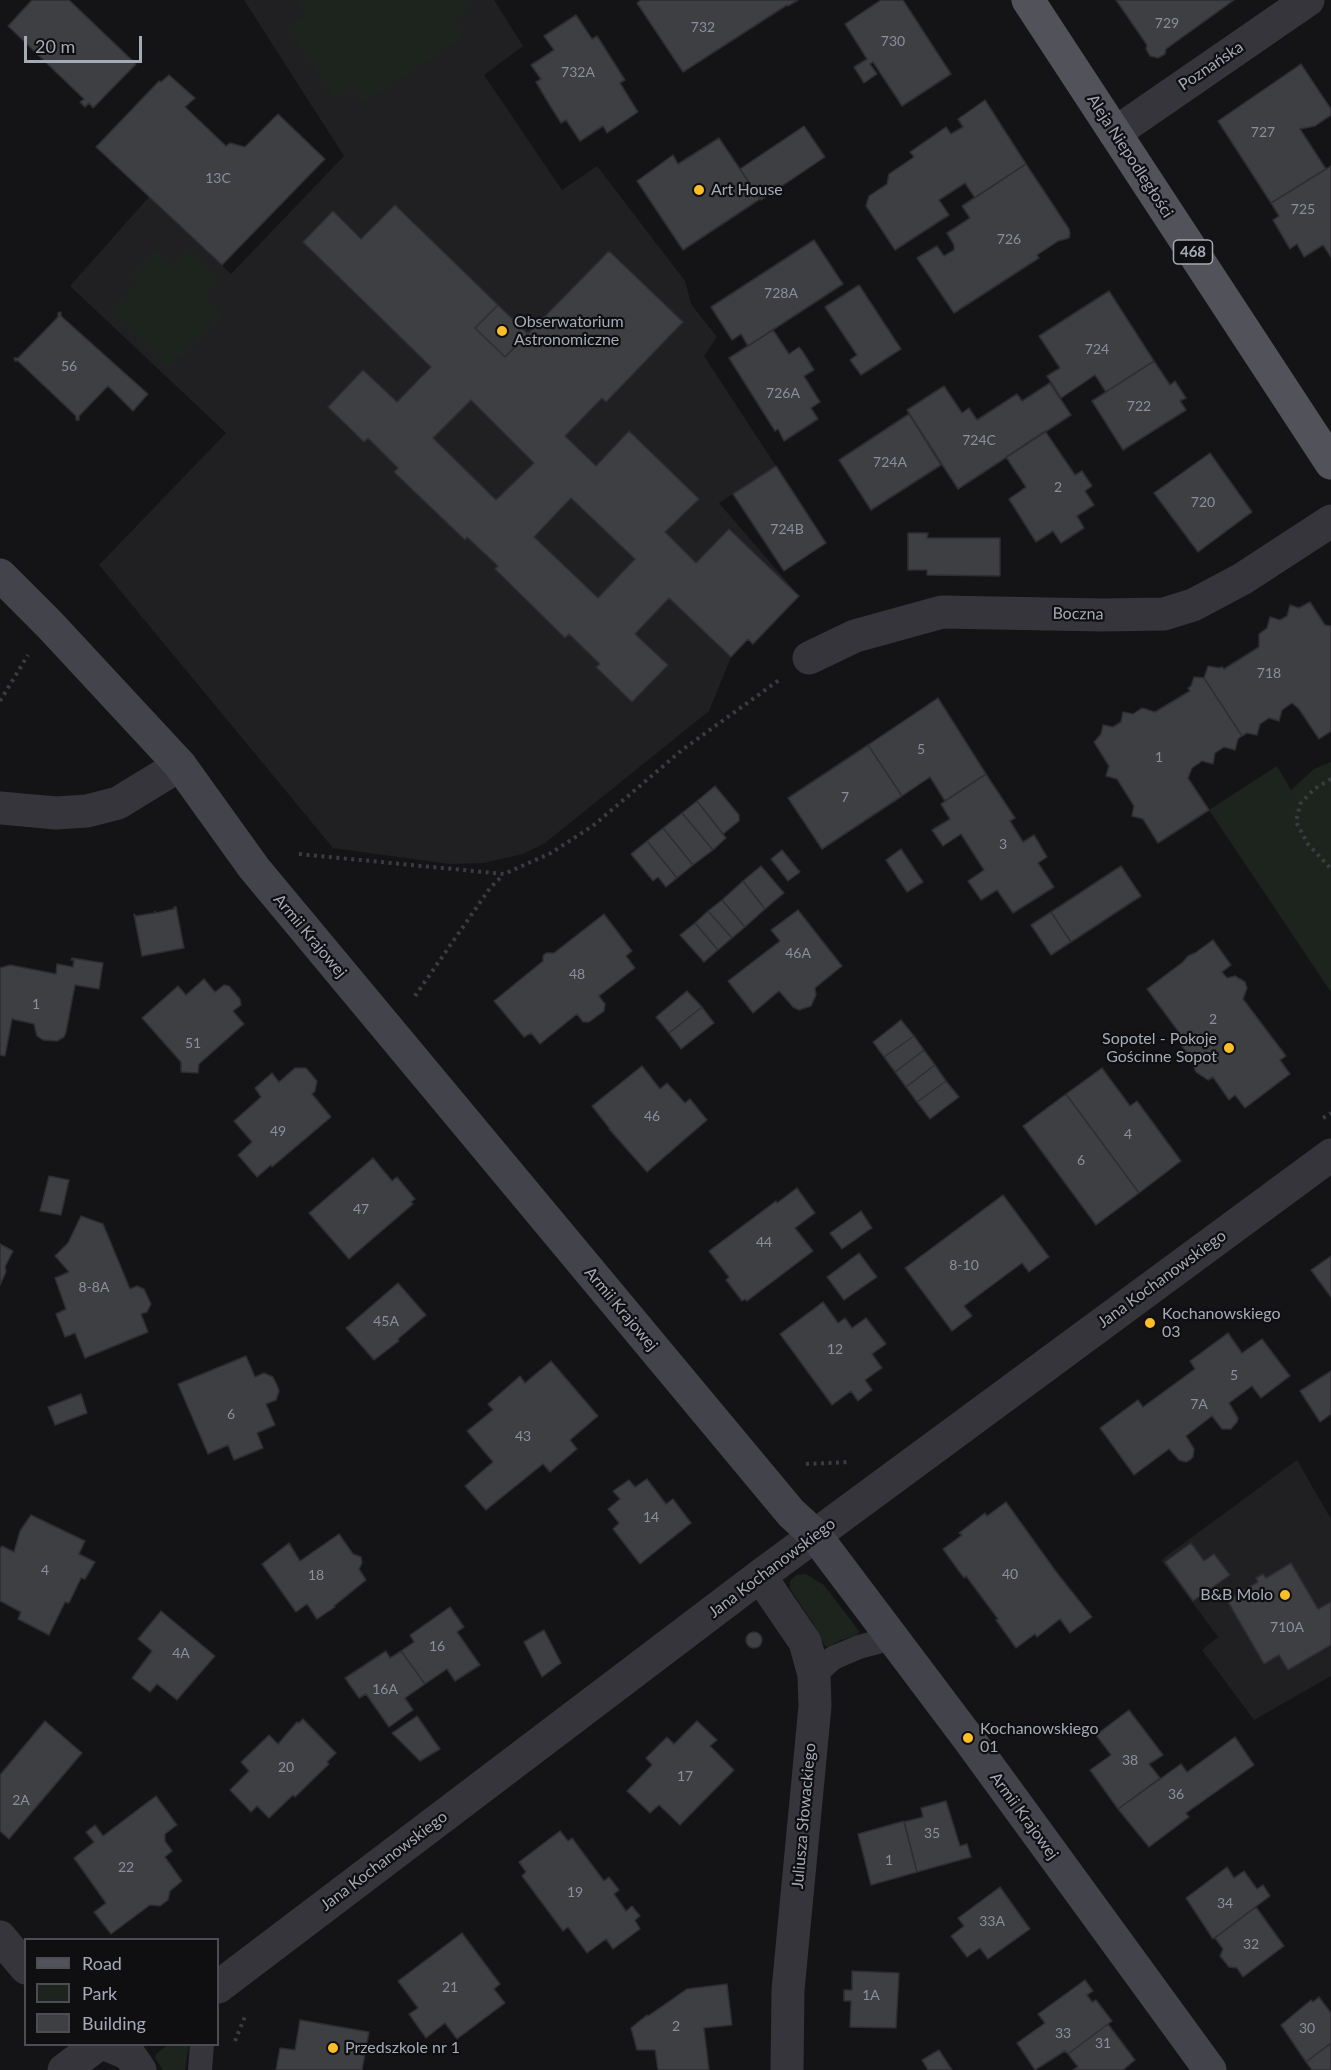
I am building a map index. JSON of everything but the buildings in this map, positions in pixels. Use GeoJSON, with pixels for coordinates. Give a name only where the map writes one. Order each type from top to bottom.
{"type":"FeatureCollection","features":[{"type":"Feature","properties":{"kind":"main road","name":"Aleja Niepodległości"},"geometry":{"type":"LineString","coordinates":[[1028,0],[1331,463]]}},
{"type":"Feature","properties":{"kind":"street","name":"Poznańska"},"geometry":{"type":"LineString","coordinates":[[1115,133],[1308,0]]}},
{"type":"Feature","properties":{"kind":"street","name":"Boczna"},"geometry":{"type":"LineString","coordinates":[[809,658],[855,636],[942,612],[1164,614],[1193,605],[1242,579],[1331,521]]}},
{"type":"Feature","properties":{"kind":"street","name":"Armii Krajowej"},"geometry":{"type":"LineString","coordinates":[[0,575],[50,625],[180,765],[261,877],[791,1513],[815,1535],[1210,2070]]}},
{"type":"Feature","properties":{"kind":"street"},"geometry":{"type":"LineString","coordinates":[[0,808],[56,813],[87,811],[118,803],[180,765]]}},
{"type":"Feature","properties":{"kind":"street","name":"Jana Kochanowskiego"},"geometry":{"type":"LineString","coordinates":[[221,1989],[760,1576],[1331,1155]]}},
{"type":"Feature","properties":{"kind":"street","name":"Juliusza Słowackiego"},"geometry":{"type":"LineString","coordinates":[[760,1576],[805,1642],[814,1675],[815,1706],[788,1990],[787,2070]]}},
{"type":"Feature","properties":{"kind":"street"},"geometry":{"type":"LineString","coordinates":[[0,1936],[24,1966]]}},
{"type":"Feature","properties":{"kind":"street"},"geometry":{"type":"LineString","coordinates":[[64,2070],[123,2051]]}},
{"type":"Feature","properties":{"kind":"lane"},"geometry":{"type":"LineString","coordinates":[[814,1675],[833,1658],[859,1647],[893,1638]]}},
{"type":"Feature","properties":{"kind":"lane"},"geometry":{"type":"LineString","coordinates":[[200,2070],[202,2046]]}},
{"type":"Feature","properties":{"kind":"path"},"geometry":{"type":"LineString","coordinates":[[0,701],[29,653],[50,625]]}},
{"type":"Feature","properties":{"kind":"path"},"geometry":{"type":"LineString","coordinates":[[415,996],[490,888],[504,874],[551,853],[594,825],[682,750],[809,658]]}},
{"type":"Feature","properties":{"kind":"path"},"geometry":{"type":"LineString","coordinates":[[1331,780],[1314,789],[1300,804],[1296,822],[1302,836],[1331,869]]}},
{"type":"Feature","properties":{"kind":"path"},"geometry":{"type":"LineString","coordinates":[[299,854],[504,874]]}},
{"type":"Feature","properties":{"kind":"path"},"geometry":{"type":"LineString","coordinates":[[806,1464],[858,1462]]}},
{"type":"Feature","properties":{"kind":"shaded area"},"geometry":{"type":"Polygon","coordinates":[[[244,0],[494,0],[523,46],[484,75],[562,190],[597,166],[685,281],[691,304],[717,337],[704,356],[776,466],[719,503],[799,596],[753,644],[748,639],[731,657],[709,711],[545,843],[523,854],[484,863],[449,864],[333,848],[99,565],[226,433],[70,286],[149,197],[231,274],[344,156],[244,0]]]}},
{"type":"Feature","properties":{"kind":"shaded area"},"geometry":{"type":"Polygon","coordinates":[[[1297,1460],[1331,1519],[1331,1676],[1254,1720],[1202,1650],[1218,1637],[1161,1560],[1297,1460]]]}},
{"type":"Feature","properties":{"kind":"green space"},"geometry":{"type":"Polygon","coordinates":[[[297,0],[469,0],[473,7],[453,20],[464,37],[364,103],[354,87],[336,100],[287,27],[306,14],[297,0]]]}},
{"type":"Feature","properties":{"kind":"green space"},"geometry":{"type":"Polygon","coordinates":[[[190,249],[220,279],[204,296],[223,314],[169,367],[111,311],[138,283],[132,276],[157,251],[173,267],[190,249]]]}},
{"type":"Feature","properties":{"kind":"green space"},"geometry":{"type":"Polygon","coordinates":[[[1331,762],[1331,992],[1209,810],[1277,766],[1291,790],[1314,769],[1331,762]]]}},
{"type":"Feature","properties":{"kind":"green space"},"geometry":{"type":"Polygon","coordinates":[[[806,1574],[824,1585],[859,1631],[857,1635],[829,1647],[825,1646],[813,1623],[790,1589],[790,1581],[796,1575],[806,1574]]]}},
{"type":"Feature","properties":{"kind":"green space"},"geometry":{"type":"Polygon","coordinates":[[[166,2046],[189,2046],[185,2070],[163,2070],[155,2058],[156,2054],[166,2046]]]}},
{"type":"Feature","properties":{"kind":"place","name":"Art House"},"geometry":{"type":"Point","coordinates":[699,190]}},
{"type":"Feature","properties":{"kind":"place","name":"Obserwatorium Astronomiczne"},"geometry":{"type":"Point","coordinates":[502,331]}},
{"type":"Feature","properties":{"kind":"place","name":"Sopotel - Pokoje Gościnne Sopot"},"geometry":{"type":"Point","coordinates":[1229,1048]}},
{"type":"Feature","properties":{"kind":"place","name":"Kochanowskiego 03"},"geometry":{"type":"Point","coordinates":[1150,1323]}},
{"type":"Feature","properties":{"kind":"place","name":"B&B Molo"},"geometry":{"type":"Point","coordinates":[1285,1595]}},
{"type":"Feature","properties":{"kind":"place","name":"Kochanowskiego 01"},"geometry":{"type":"Point","coordinates":[968,1738]}},
{"type":"Feature","properties":{"kind":"place","name":"Przedszkole nr 1"},"geometry":{"type":"Point","coordinates":[333,2048]}}]}
